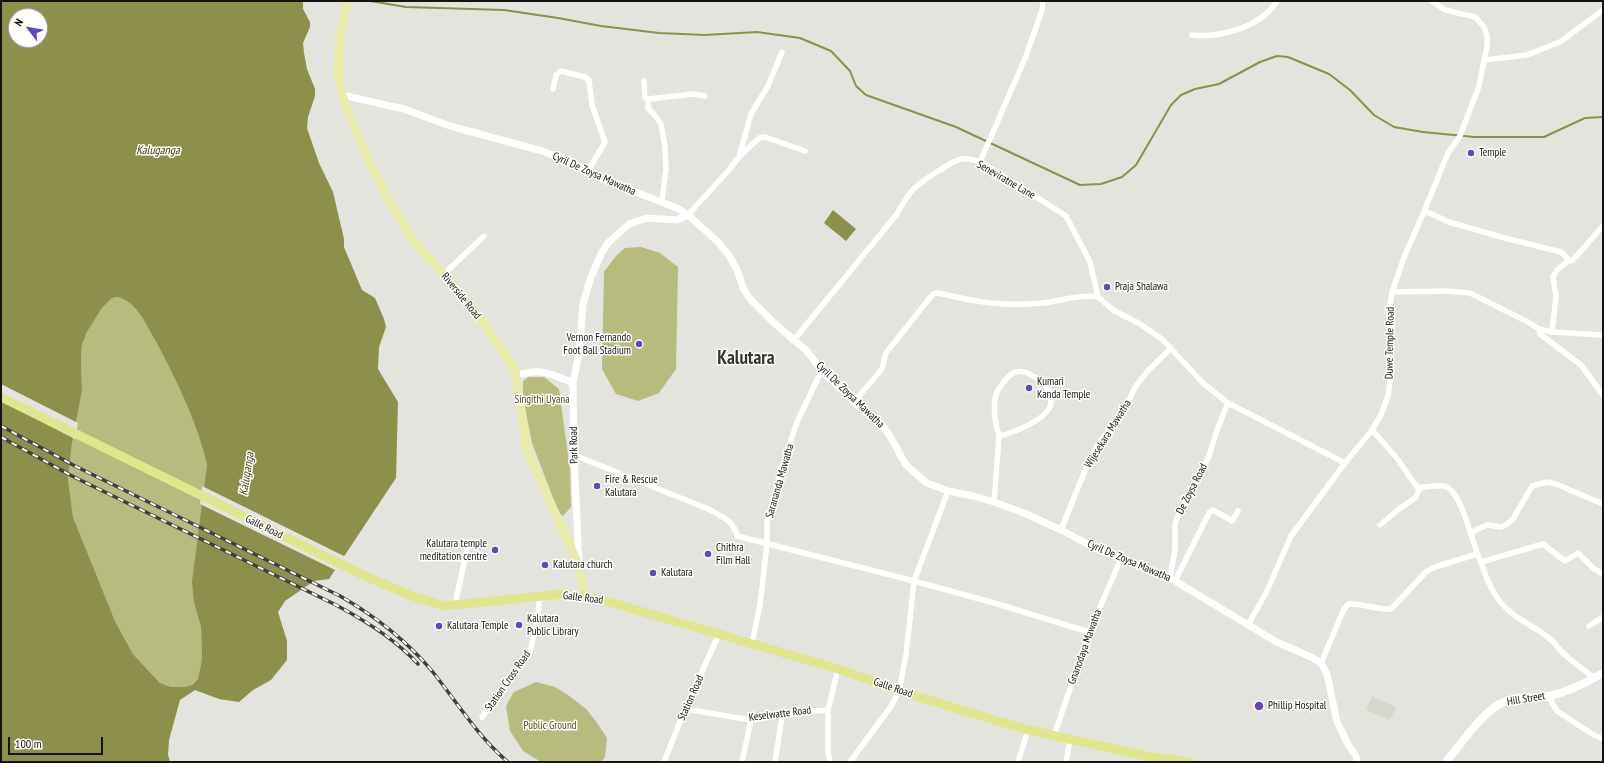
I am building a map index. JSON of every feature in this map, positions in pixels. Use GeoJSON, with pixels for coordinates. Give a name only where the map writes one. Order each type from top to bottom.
{"type":"FeatureCollection","features":[{"type":"Feature","properties":{"kind":"highway","name":"Galle Road"},"geometry":{"type":"LineString","coordinates":[[1,397],[363,575],[425,601],[444,606],[562,594],[599,599],[645,611],[838,669],[899,691],[1028,730],[1151,757],[1189,762]]}},
{"type":"Feature","properties":{"kind":"main road","name":"Riverside Road"},"geometry":{"type":"LineString","coordinates":[[346,4],[340,37],[338,69],[342,95],[359,138],[390,203],[416,244],[444,274],[481,319],[514,370],[527,451],[580,568],[584,596]]}},
{"type":"Feature","properties":{"kind":"main road","name":"Hill Street"},"geometry":{"type":"LineString","coordinates":[[1446,762],[1488,712],[1499,704],[1510,700],[1548,696],[1563,692],[1581,686],[1603,673]]}},
{"type":"Feature","properties":{"kind":"street"},"geometry":{"type":"LineString","coordinates":[[980,162],[1026,56],[1042,10],[1043,1]]}},
{"type":"Feature","properties":{"kind":"street"},"geometry":{"type":"LineString","coordinates":[[1192,35],[1218,34],[1245,27],[1272,9],[1276,1]]}},
{"type":"Feature","properties":{"kind":"street","name":"Duwe Temple Road"},"geometry":{"type":"LineString","coordinates":[[1248,625],[1267,592],[1291,536],[1345,463],[1372,430],[1388,396],[1390,368],[1389,311],[1392,292],[1405,255],[1425,211],[1448,153],[1460,136],[1479,86],[1488,46],[1487,36],[1480,21],[1475,17],[1445,10],[1432,1]]}},
{"type":"Feature","properties":{"kind":"street"},"geometry":{"type":"LineString","coordinates":[[1485,60],[1527,55],[1560,42],[1603,10]]}},
{"type":"Feature","properties":{"kind":"street"},"geometry":{"type":"LineString","coordinates":[[739,157],[750,114],[768,86],[782,52]]}},
{"type":"Feature","properties":{"kind":"street"},"geometry":{"type":"LineString","coordinates":[[553,89],[556,75],[561,72],[585,77],[589,80],[592,105],[605,142],[588,171]]}},
{"type":"Feature","properties":{"kind":"street"},"geometry":{"type":"LineString","coordinates":[[644,81],[645,97],[648,99],[648,108],[661,124],[665,147],[666,169],[662,202]]}},
{"type":"Feature","properties":{"kind":"street"},"geometry":{"type":"LineString","coordinates":[[648,99],[694,94],[705,96]]}},
{"type":"Feature","properties":{"kind":"street","name":"Cyril De Zoysa Mawatha"},"geometry":{"type":"LineString","coordinates":[[342,95],[404,109],[450,126],[542,151],[574,164],[602,179],[677,208],[688,215],[716,240],[729,256],[737,270],[744,290],[751,300],[793,341],[806,350],[823,372],[854,402],[882,425],[890,436],[906,465],[927,483],[948,491],[994,502],[1024,513],[1099,550],[1172,579],[1275,641],[1313,658],[1321,664]]}},
{"type":"Feature","properties":{"kind":"street"},"geometry":{"type":"LineString","coordinates":[[688,215],[739,157],[759,138],[765,137],[805,151]]}},
{"type":"Feature","properties":{"kind":"street","name":"Seneviratne Lane"},"geometry":{"type":"LineString","coordinates":[[793,341],[898,214],[908,194],[917,184],[953,162],[964,159],[980,162],[1066,216],[1090,262],[1098,297]]}},
{"type":"Feature","properties":{"kind":"street"},"geometry":{"type":"LineString","coordinates":[[1425,211],[1449,222],[1562,252],[1569,260]]}},
{"type":"Feature","properties":{"kind":"street","name":"Park Road"},"geometry":{"type":"LineString","coordinates":[[580,568],[574,455],[573,383],[579,354],[583,304],[591,277],[602,252],[609,242],[629,224],[647,218],[677,220],[688,215]]}},
{"type":"Feature","properties":{"kind":"street"},"geometry":{"type":"LineString","coordinates":[[1552,332],[1556,296],[1553,276],[1556,271],[1569,260],[1571,261],[1574,259],[1603,226]]}},
{"type":"Feature","properties":{"kind":"street"},"geometry":{"type":"LineString","coordinates":[[444,274],[484,236]]}},
{"type":"Feature","properties":{"kind":"street"},"geometry":{"type":"LineString","coordinates":[[1392,292],[1445,291],[1470,293],[1539,328],[1552,332],[1603,335]]}},
{"type":"Feature","properties":{"kind":"street"},"geometry":{"type":"LineString","coordinates":[[854,402],[882,369],[886,353],[933,294],[938,292],[973,301],[1012,305],[1072,299],[1086,295],[1098,297],[1113,310],[1140,324],[1162,339],[1203,383],[1228,403],[1345,463]]}},
{"type":"Feature","properties":{"kind":"street"},"geometry":{"type":"LineString","coordinates":[[1539,328],[1540,334],[1581,365],[1603,395]]}},
{"type":"Feature","properties":{"kind":"street","name":"Wijesekara Mawatha"},"geometry":{"type":"LineString","coordinates":[[1061,530],[1090,458],[1101,440],[1115,425],[1125,409],[1135,386],[1171,348]]}},
{"type":"Feature","properties":{"kind":"street"},"geometry":{"type":"LineString","coordinates":[[516,376],[537,370],[573,383]]}},
{"type":"Feature","properties":{"kind":"street","name":"Sarananda Mawatha"},"geometry":{"type":"LineString","coordinates":[[752,643],[760,605],[767,544],[767,522],[782,467],[797,422],[819,376],[823,372]]}},
{"type":"Feature","properties":{"kind":"street"},"geometry":{"type":"LineString","coordinates":[[994,502],[999,436],[994,415],[995,399],[998,389],[1014,372],[1033,376],[1049,390],[1051,403],[1048,410],[1034,422],[1011,434],[999,436]]}},
{"type":"Feature","properties":{"kind":"street","name":"De Zoysa Road"},"geometry":{"type":"LineString","coordinates":[[1172,579],[1175,549],[1175,524],[1181,509],[1209,456],[1218,427],[1228,403]]}},
{"type":"Feature","properties":{"kind":"street"},"geometry":{"type":"LineString","coordinates":[[1372,430],[1396,457],[1412,482],[1417,487],[1441,486],[1447,487],[1452,491],[1461,506],[1477,554],[1496,596],[1503,606],[1521,620],[1551,639],[1561,651],[1594,678]]}},
{"type":"Feature","properties":{"kind":"street"},"geometry":{"type":"LineString","coordinates":[[574,455],[708,509],[728,520],[735,527],[737,536],[914,581],[994,603],[1089,632]]}},
{"type":"Feature","properties":{"kind":"street"},"geometry":{"type":"LineString","coordinates":[[1470,533],[1487,526],[1501,527],[1506,525],[1513,519],[1532,486],[1547,482],[1556,484],[1603,504]]}},
{"type":"Feature","properties":{"kind":"street"},"geometry":{"type":"LineString","coordinates":[[1380,525],[1399,508],[1415,498],[1420,488]]}},
{"type":"Feature","properties":{"kind":"street"},"geometry":{"type":"LineString","coordinates":[[850,762],[892,705],[899,691],[906,655],[914,581],[948,491]]}},
{"type":"Feature","properties":{"kind":"street"},"geometry":{"type":"LineString","coordinates":[[1172,579],[1209,513],[1213,510],[1232,520],[1238,511]]}},
{"type":"Feature","properties":{"kind":"street"},"geometry":{"type":"LineString","coordinates":[[1481,562],[1543,544],[1565,561],[1578,553],[1593,568],[1603,574]]}},
{"type":"Feature","properties":{"kind":"street"},"geometry":{"type":"LineString","coordinates":[[454,605],[467,549]]}},
{"type":"Feature","properties":{"kind":"street"},"geometry":{"type":"LineString","coordinates":[[1362,762],[1356,759],[1337,722],[1327,674],[1321,664],[1344,609],[1349,604],[1355,604],[1384,610],[1391,609],[1426,572],[1432,568],[1477,554]]}},
{"type":"Feature","properties":{"kind":"street","name":"Gnanodaya Mawatha"},"geometry":{"type":"LineString","coordinates":[[1054,736],[1089,632],[1121,559]]}},
{"type":"Feature","properties":{"kind":"street","name":"Station Cross Road"},"geometry":{"type":"LineString","coordinates":[[482,717],[530,652],[537,622],[540,596]]}},
{"type":"Feature","properties":{"kind":"street"},"geometry":{"type":"LineString","coordinates":[[1589,626],[1603,617]]}},
{"type":"Feature","properties":{"kind":"street","name":"Station Road"},"geometry":{"type":"LineString","coordinates":[[664,762],[685,709],[719,634]]}},
{"type":"Feature","properties":{"kind":"street"},"geometry":{"type":"LineString","coordinates":[[830,762],[828,752],[828,710],[838,669]]}},
{"type":"Feature","properties":{"kind":"street"},"geometry":{"type":"LineString","coordinates":[[1548,696],[1557,711],[1592,734],[1603,739]]}},
{"type":"Feature","properties":{"kind":"street","name":"Keselwatte Road"},"geometry":{"type":"LineString","coordinates":[[685,709],[752,720],[803,712],[828,710]]}},
{"type":"Feature","properties":{"kind":"street"},"geometry":{"type":"LineString","coordinates":[[775,762],[782,716]]}},
{"type":"Feature","properties":{"kind":"street"},"geometry":{"type":"LineString","coordinates":[[742,762],[752,720]]}},
{"type":"Feature","properties":{"kind":"street"},"geometry":{"type":"LineString","coordinates":[[1018,762],[1028,730]]}},
{"type":"Feature","properties":{"kind":"street"},"geometry":{"type":"LineString","coordinates":[[1066,762],[1070,739]]}},
{"type":"Feature","properties":{"kind":"shaded area"},"geometry":{"type":"Polygon","coordinates":[[[1372,696],[1396,707],[1390,720],[1366,710],[1372,696]]]}},
{"type":"Feature","properties":{"kind":"green space","name":"Vernon Fernando Foot Ball Stadium"},"geometry":{"type":"Polygon","coordinates":[[[641,247],[660,253],[678,267],[676,369],[659,393],[638,401],[616,394],[602,369],[604,272],[616,256],[625,248],[641,247]]]}},
{"type":"Feature","properties":{"kind":"green space"},"geometry":{"type":"Polygon","coordinates":[[[118,297],[128,301],[136,308],[163,354],[192,417],[207,465],[194,603],[201,627],[202,658],[198,679],[192,685],[184,687],[171,687],[160,683],[133,654],[115,621],[73,517],[68,479],[72,443],[82,391],[82,345],[87,332],[102,308],[112,298],[118,297]]]}},
{"type":"Feature","properties":{"kind":"green space","name":"Singithi Uyana"},"geometry":{"type":"Polygon","coordinates":[[[529,377],[544,377],[559,389],[570,470],[571,507],[563,516],[556,510],[532,443],[523,398],[523,381],[529,377]]]}},
{"type":"Feature","properties":{"kind":"green space","name":"Public Ground"},"geometry":{"type":"Polygon","coordinates":[[[536,682],[555,687],[568,695],[586,709],[595,720],[607,738],[605,757],[601,762],[541,762],[523,751],[510,731],[506,706],[514,692],[536,682]]]}},
{"type":"Feature","properties":{"kind":"water","name":"Kaluganga"},"geometry":{"type":"Polygon","coordinates":[[[1,1],[303,1],[303,9],[310,22],[310,27],[303,43],[304,53],[307,69],[315,89],[315,96],[308,117],[307,128],[319,163],[333,192],[344,239],[344,247],[362,290],[375,298],[386,327],[379,347],[378,369],[398,402],[396,478],[329,579],[314,581],[285,601],[278,612],[287,641],[287,660],[271,680],[253,690],[239,702],[219,699],[195,690],[180,700],[169,740],[168,755],[170,762],[1,762],[1,1]],[[118,297],[112,298],[102,308],[87,332],[82,345],[82,391],[72,443],[68,479],[73,517],[115,621],[133,654],[160,683],[171,687],[184,687],[192,685],[198,679],[202,658],[201,627],[194,603],[192,582],[207,465],[192,417],[163,354],[139,313],[130,303],[118,297]]]}},
{"type":"Feature","properties":{"kind":"water"},"geometry":{"type":"Polygon","coordinates":[[[833,210],[856,229],[846,241],[824,223],[833,210]]]}},
{"type":"Feature","properties":{"kind":"pier"},"geometry":{"type":"Polygon","coordinates":[[[1,384],[78,423],[75,439],[1,401],[1,384]]]}},
{"type":"Feature","properties":{"kind":"pier"},"geometry":{"type":"Polygon","coordinates":[[[202,486],[346,557],[337,571],[200,504],[202,486]]]}},
{"type":"Feature","properties":{"kind":"waterway"},"geometry":{"type":"LineString","coordinates":[[370,1],[406,7],[504,10],[601,26],[659,33],[705,35],[757,32],[800,38],[831,51],[850,71],[856,86],[866,95],[956,127],[1080,185],[1101,184],[1122,177],[1136,165],[1171,105],[1181,95],[1195,89],[1219,84],[1260,62],[1277,56],[1288,57],[1329,74],[1350,90],[1374,115],[1394,127],[1423,132],[1474,137],[1544,137],[1585,118],[1603,117]]}},
{"type":"Feature","properties":{"kind":"railway"},"geometry":{"type":"LineString","coordinates":[[1,426],[75,466],[340,596],[378,620],[412,649],[432,671],[477,730],[508,762]]}},
{"type":"Feature","properties":{"kind":"railway"},"geometry":{"type":"LineString","coordinates":[[1,437],[72,476],[336,605],[380,631],[400,646],[418,664]]}},
{"type":"Feature","properties":{"kind":"place","name":"Temple"},"geometry":{"type":"Point","coordinates":[1471,153]}},
{"type":"Feature","properties":{"kind":"place","name":"Praja Shalawa"},"geometry":{"type":"Point","coordinates":[1107,287]}},
{"type":"Feature","properties":{"kind":"place","name":"Vernon Fernando Foot Ball Stadium"},"geometry":{"type":"Point","coordinates":[639,344]}},
{"type":"Feature","properties":{"kind":"place","name":"Kumari Kanda Temple"},"geometry":{"type":"Point","coordinates":[1029,388]}},
{"type":"Feature","properties":{"kind":"place","name":"Fire & Rescue Kalutara"},"geometry":{"type":"Point","coordinates":[597,486]}},
{"type":"Feature","properties":{"kind":"place","name":"Kalutara temple meditation centre"},"geometry":{"type":"Point","coordinates":[495,550]}},
{"type":"Feature","properties":{"kind":"place","name":"Chithra Film Hall"},"geometry":{"type":"Point","coordinates":[708,554]}},
{"type":"Feature","properties":{"kind":"place","name":"Kalutara church"},"geometry":{"type":"Point","coordinates":[545,565]}},
{"type":"Feature","properties":{"kind":"place","name":"Kalutara"},"geometry":{"type":"Point","coordinates":[653,573]}},
{"type":"Feature","properties":{"kind":"place","name":"Kalutara Public Library"},"geometry":{"type":"Point","coordinates":[519,625]}},
{"type":"Feature","properties":{"kind":"place","name":"Kalutara Temple"},"geometry":{"type":"Point","coordinates":[439,626]}},
{"type":"Feature","properties":{"kind":"place","name":"Phillip Hospital"},"geometry":{"type":"Point","coordinates":[1259,706]}},
{"type":"Feature","properties":{"kind":"district","name":"Kalutara"},"geometry":{"type":"Point","coordinates":[746,359]}}]}
